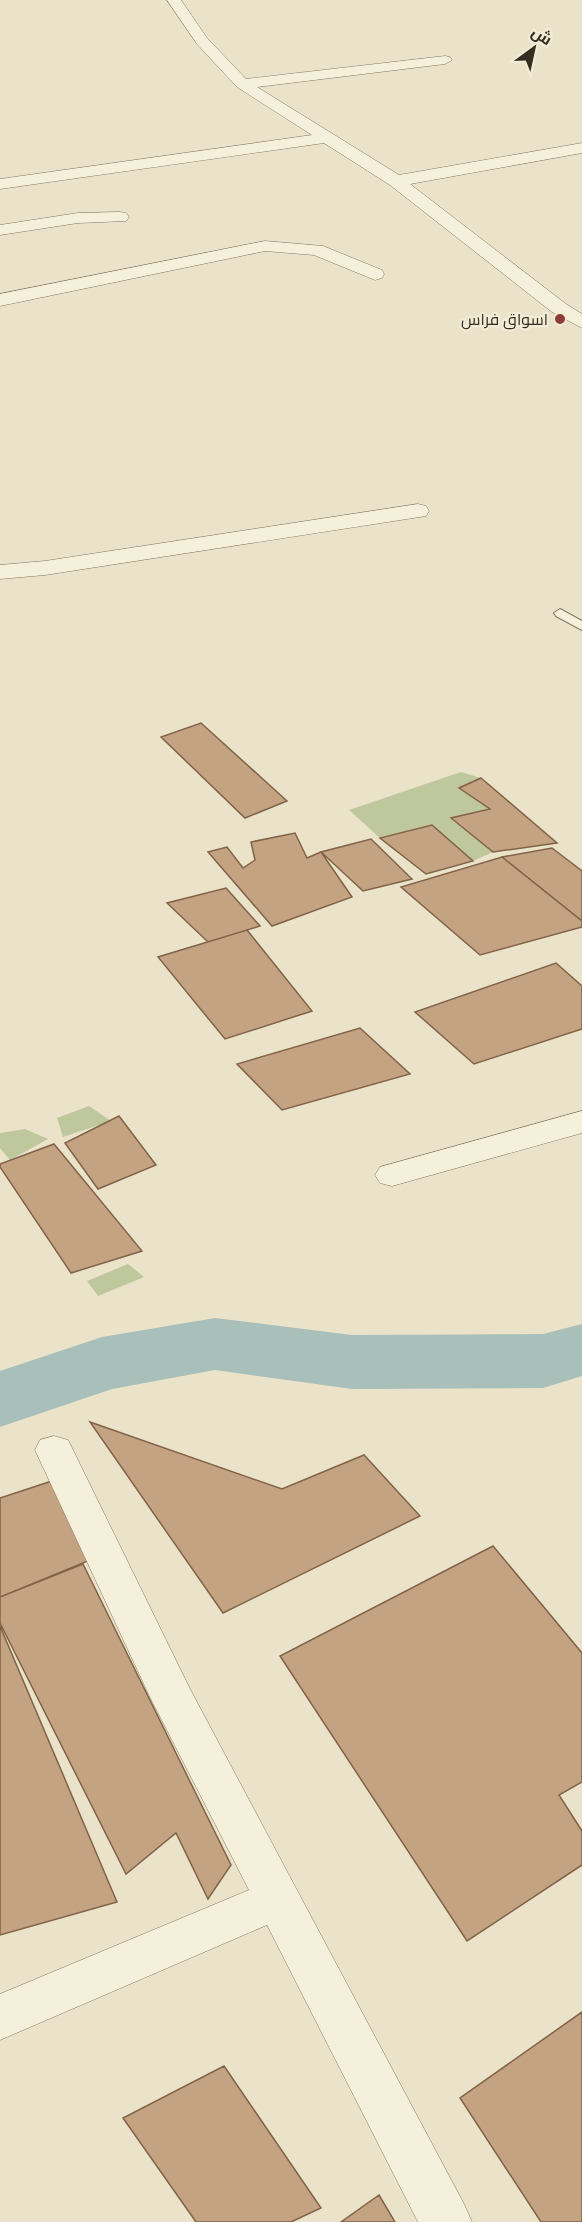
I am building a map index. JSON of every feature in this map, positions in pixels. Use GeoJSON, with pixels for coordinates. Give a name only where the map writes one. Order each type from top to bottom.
{"type":"FeatureCollection","features":[{"type":"Feature","properties":{"kind":"street"},"geometry":{"type":"LineString","coordinates":[[174,0],[202,41],[242,84],[396,182],[559,308],[582,322]]}},
{"type":"Feature","properties":{"kind":"street"},"geometry":{"type":"LineString","coordinates":[[242,84],[445,60]]}},
{"type":"Feature","properties":{"kind":"street"},"geometry":{"type":"LineString","coordinates":[[0,184],[325,138]]}},
{"type":"Feature","properties":{"kind":"street"},"geometry":{"type":"LineString","coordinates":[[396,182],[582,148]]}},
{"type":"Feature","properties":{"kind":"street"},"geometry":{"type":"LineString","coordinates":[[0,230],[78,218],[120,217]]}},
{"type":"Feature","properties":{"kind":"street"},"geometry":{"type":"LineString","coordinates":[[0,300],[265,246],[317,250],[375,274]]}},
{"type":"Feature","properties":{"kind":"street"},"geometry":{"type":"LineString","coordinates":[[559,308],[582,303]]}},
{"type":"Feature","properties":{"kind":"street"},"geometry":{"type":"LineString","coordinates":[[0,572],[45,568],[418,511]]}},
{"type":"Feature","properties":{"kind":"street"},"geometry":{"type":"LineString","coordinates":[[392,1174],[582,1122]]}},
{"type":"Feature","properties":{"kind":"street"},"geometry":{"type":"LineString","coordinates":[[54,1450],[172,1697],[446,2222]]}},
{"type":"Feature","properties":{"kind":"street"},"geometry":{"type":"LineString","coordinates":[[0,2018],[278,1899]]}},
{"type":"Feature","properties":{"kind":"lane"},"geometry":{"type":"LineString","coordinates":[[560,613],[582,626]]}},
{"type":"Feature","properties":{"kind":"green space"},"geometry":{"type":"Polygon","coordinates":[[[461,772],[481,778],[459,788],[490,809],[493,852],[473,861],[431,825],[380,838],[349,810],[461,772]]]}},
{"type":"Feature","properties":{"kind":"green space"},"geometry":{"type":"Polygon","coordinates":[[[89,1106],[111,1121],[63,1137],[57,1118],[89,1106]]]}},
{"type":"Feature","properties":{"kind":"green space"},"geometry":{"type":"Polygon","coordinates":[[[25,1129],[48,1139],[10,1160],[0,1148],[0,1133],[25,1129]]]}},
{"type":"Feature","properties":{"kind":"green space"},"geometry":{"type":"Polygon","coordinates":[[[128,1264],[144,1277],[98,1296],[87,1281],[128,1264]]]}},
{"type":"Feature","properties":{"kind":"building"},"geometry":{"type":"Polygon","coordinates":[[[201,723],[287,801],[245,818],[161,737],[201,723]]]}},
{"type":"Feature","properties":{"kind":"building"},"geometry":{"type":"Polygon","coordinates":[[[481,778],[557,843],[493,852],[451,818],[490,809],[459,788],[481,778]]]}},
{"type":"Feature","properties":{"kind":"building"},"geometry":{"type":"Polygon","coordinates":[[[432,825],[473,861],[426,874],[380,838],[432,825]]]}},
{"type":"Feature","properties":{"kind":"building"},"geometry":{"type":"Polygon","coordinates":[[[295,833],[307,858],[321,852],[352,897],[272,926],[208,852],[227,847],[243,868],[255,860],[251,842],[295,833]]]}},
{"type":"Feature","properties":{"kind":"building"},"geometry":{"type":"Polygon","coordinates":[[[371,839],[412,879],[363,891],[321,852],[371,839]]]}},
{"type":"Feature","properties":{"kind":"building"},"geometry":{"type":"Polygon","coordinates":[[[552,848],[582,871],[582,921],[502,857],[552,848]]]}},
{"type":"Feature","properties":{"kind":"building"},"geometry":{"type":"Polygon","coordinates":[[[502,857],[582,921],[582,927],[480,955],[401,887],[502,857]]]}},
{"type":"Feature","properties":{"kind":"building"},"geometry":{"type":"Polygon","coordinates":[[[226,888],[260,926],[208,942],[167,903],[226,888]]]}},
{"type":"Feature","properties":{"kind":"building"},"geometry":{"type":"Polygon","coordinates":[[[247,930],[312,1011],[225,1039],[158,957],[247,930]]]}},
{"type":"Feature","properties":{"kind":"building"},"geometry":{"type":"Polygon","coordinates":[[[556,963],[582,986],[582,1029],[474,1064],[415,1012],[556,963]]]}},
{"type":"Feature","properties":{"kind":"building"},"geometry":{"type":"Polygon","coordinates":[[[360,1028],[410,1074],[282,1110],[237,1064],[360,1028]]]}},
{"type":"Feature","properties":{"kind":"building"},"geometry":{"type":"Polygon","coordinates":[[[119,1116],[156,1165],[98,1189],[65,1143],[119,1116]]]}},
{"type":"Feature","properties":{"kind":"building"},"geometry":{"type":"Polygon","coordinates":[[[54,1144],[142,1251],[71,1273],[0,1167],[0,1164],[54,1144]]]}},
{"type":"Feature","properties":{"kind":"building"},"geometry":{"type":"Polygon","coordinates":[[[90,1422],[282,1489],[364,1455],[420,1516],[223,1613],[90,1422]]]}},
{"type":"Feature","properties":{"kind":"building"},"geometry":{"type":"Polygon","coordinates":[[[55,1480],[100,1556],[0,1597],[0,1498],[55,1480]]]}},
{"type":"Feature","properties":{"kind":"building"},"geometry":{"type":"Polygon","coordinates":[[[493,1546],[582,1653],[582,1782],[559,1795],[582,1831],[582,1865],[467,1941],[280,1656],[493,1546]]]}},
{"type":"Feature","properties":{"kind":"building"},"geometry":{"type":"Polygon","coordinates":[[[83,1564],[231,1865],[208,1899],[176,1833],[126,1874],[0,1623],[0,1597],[83,1564]]]}},
{"type":"Feature","properties":{"kind":"building"},"geometry":{"type":"Polygon","coordinates":[[[0,1626],[117,1902],[0,1935],[0,1626]]]}},
{"type":"Feature","properties":{"kind":"building"},"geometry":{"type":"Polygon","coordinates":[[[582,2012],[582,2222],[541,2222],[460,2098],[582,2012]]]}},
{"type":"Feature","properties":{"kind":"building"},"geometry":{"type":"Polygon","coordinates":[[[224,2066],[321,2208],[291,2222],[196,2222],[123,2118],[224,2066]]]}},
{"type":"Feature","properties":{"kind":"building"},"geometry":{"type":"Polygon","coordinates":[[[379,2195],[395,2222],[341,2222],[379,2195]]]}},
{"type":"Feature","properties":{"kind":"waterway"},"geometry":{"type":"LineString","coordinates":[[0,1400],[102,1364],[215,1344],[352,1362],[543,1361],[582,1350]]}},
{"type":"Feature","properties":{"kind":"place","name":"اسواق فراس"},"geometry":{"type":"Point","coordinates":[560,319]}}]}
